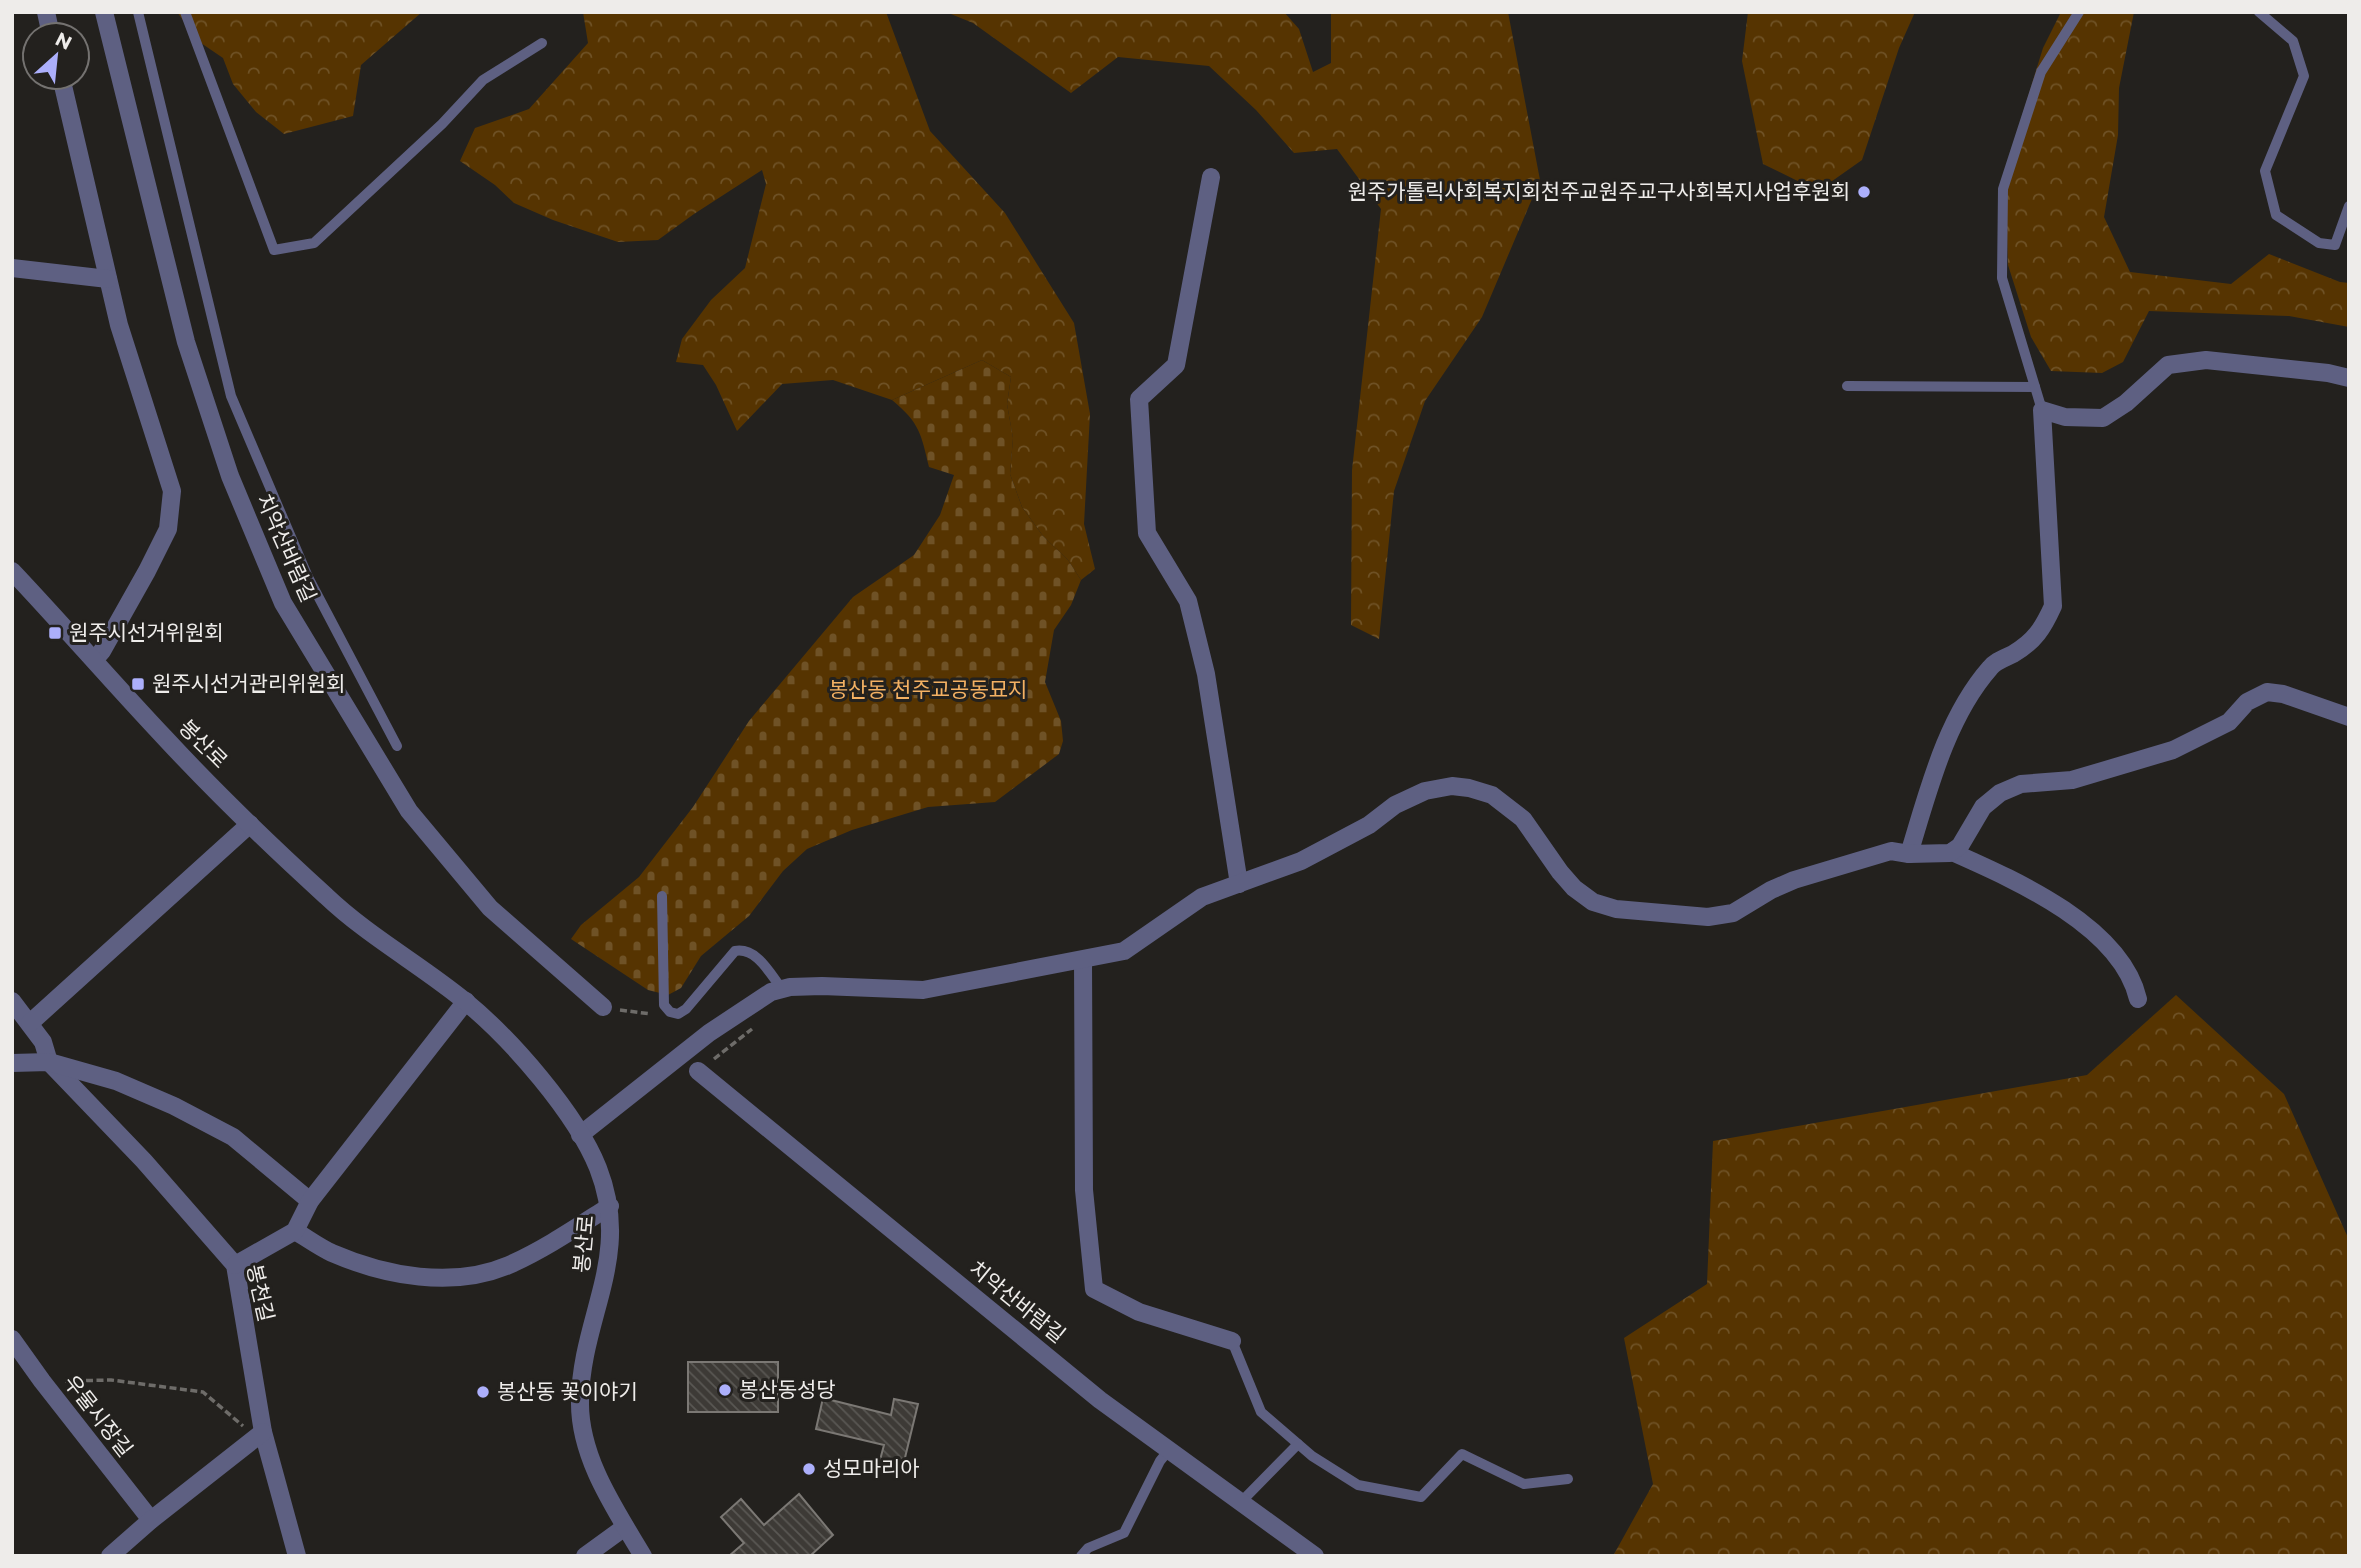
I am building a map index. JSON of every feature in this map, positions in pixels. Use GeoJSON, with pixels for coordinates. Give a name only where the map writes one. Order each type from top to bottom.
{"type":"FeatureCollection","features":[{"type":"Feature","properties":{"kind":"street","name":"치악산바람길"},"geometry":{"type":"LineString","coordinates":[[104,12],[186,342],[230,476],[283,603],[409,811],[490,908],[603,1007]]}},
{"type":"Feature","properties":{"kind":"street"},"geometry":{"type":"LineString","coordinates":[[64,91],[119,325],[172,491],[168,529],[125,611],[95,659]]}},
{"type":"Feature","properties":{"kind":"street"},"geometry":{"type":"LineString","coordinates":[[1210,177],[1175,365],[1139,399],[1147,533],[1188,601],[1206,674],[1239,884]]}},
{"type":"Feature","properties":{"kind":"street"},"geometry":{"type":"LineString","coordinates":[[12,268],[108,279]]}},
{"type":"Feature","properties":{"kind":"street"},"geometry":{"type":"LineString","coordinates":[[1909,854],[1947,738],[1975,688],[1992,665],[2015,653],[2042,630],[2053,606],[2042,411],[2065,417],[2103,418],[2126,403],[2168,365],[2206,360],[2328,373],[2349,378]]}},
{"type":"Feature","properties":{"kind":"street","name":"봉산로"},"geometry":{"type":"LineString","coordinates":[[12,571],[165,738],[250,824],[329,899],[466,1001],[515,1049],[551,1092],[580,1135],[597,1166],[610,1206],[604,1282],[584,1360],[580,1402],[583,1436],[596,1472],[643,1556]]}},
{"type":"Feature","properties":{"kind":"street"},"geometry":{"type":"LineString","coordinates":[[1952,852],[1959,846],[1983,807],[2000,793],[2021,784],[2072,780],[2173,750],[2229,722],[2247,702],[2267,692],[2291,696],[2349,717]]}},
{"type":"Feature","properties":{"kind":"street"},"geometry":{"type":"LineString","coordinates":[[580,1135],[709,1032],[771,992],[822,986],[923,990],[1124,951],[1202,897],[1301,861],[1369,825],[1395,805],[1425,791],[1452,786],[1492,795],[1504,803],[1523,819],[1574,888],[1593,902],[1615,909],[1708,917],[1733,913],[1771,890],[1794,880],[1891,851],[1909,854],[1952,852],[2050,899],[2097,935],[2134,979],[2138,999]]}},
{"type":"Feature","properties":{"kind":"street"},"geometry":{"type":"LineString","coordinates":[[30,1023],[250,824]]}},
{"type":"Feature","properties":{"kind":"street"},"geometry":{"type":"LineString","coordinates":[[1083,960],[1084,1190],[1094,1289],[1139,1312],[1232,1341]]}},
{"type":"Feature","properties":{"kind":"street","name":"봉천길"},"geometry":{"type":"LineString","coordinates":[[12,1001],[43,1042],[49,1062],[144,1161],[234,1265],[264,1432],[298,1556]]}},
{"type":"Feature","properties":{"kind":"street"},"geometry":{"type":"LineString","coordinates":[[234,1265],[295,1231],[310,1201],[466,1001]]}},
{"type":"Feature","properties":{"kind":"street"},"geometry":{"type":"LineString","coordinates":[[12,1063],[49,1062],[116,1081],[174,1106],[233,1137],[310,1201]]}},
{"type":"Feature","properties":{"kind":"street","name":"치악산바람길"},"geometry":{"type":"LineString","coordinates":[[698,1070],[1090,1391],[1315,1556]]}},
{"type":"Feature","properties":{"kind":"street"},"geometry":{"type":"LineString","coordinates":[[295,1231],[330,1252],[386,1271],[430,1278],[470,1276],[506,1266],[550,1245],[610,1206]]}},
{"type":"Feature","properties":{"kind":"street","name":"우물시장길"},"geometry":{"type":"LineString","coordinates":[[12,1339],[151,1520]]}},
{"type":"Feature","properties":{"kind":"street"},"geometry":{"type":"LineString","coordinates":[[110,1556],[151,1520],[264,1432]]}},
{"type":"Feature","properties":{"kind":"street"},"geometry":{"type":"LineString","coordinates":[[585,1556],[625,1527]]}},
{"type":"Feature","properties":{"kind":"lane"},"geometry":{"type":"LineString","coordinates":[[138,12],[231,396],[308,577],[397,746]]}},
{"type":"Feature","properties":{"kind":"lane"},"geometry":{"type":"LineString","coordinates":[[185,12],[274,250],[314,243],[442,124],[483,80],[542,43]]}},
{"type":"Feature","properties":{"kind":"lane"},"geometry":{"type":"LineString","coordinates":[[2042,411],[2002,278],[2003,189],[2041,72],[2079,12]]}},
{"type":"Feature","properties":{"kind":"lane"},"geometry":{"type":"LineString","coordinates":[[2259,12],[2293,41],[2304,76],[2265,171],[2276,215],[2319,243],[2334,244],[2349,206]]}},
{"type":"Feature","properties":{"kind":"lane"},"geometry":{"type":"LineString","coordinates":[[1847,386],[2035,387]]}},
{"type":"Feature","properties":{"kind":"lane"},"geometry":{"type":"LineString","coordinates":[[662,896],[664,1005],[670,1012],[678,1014],[686,1009],[735,951],[742,950],[753,954],[782,989]]}},
{"type":"Feature","properties":{"kind":"lane"},"geometry":{"type":"LineString","coordinates":[[1232,1341],[1261,1412],[1312,1456],[1358,1485],[1421,1497],[1462,1454],[1524,1484],[1568,1479]]}},
{"type":"Feature","properties":{"kind":"lane"},"geometry":{"type":"LineString","coordinates":[[1241,1502],[1298,1444]]}},
{"type":"Feature","properties":{"kind":"lane"},"geometry":{"type":"LineString","coordinates":[[1081,1556],[1088,1548],[1124,1533],[1160,1461],[1169,1450]]}},
{"type":"Feature","properties":{"kind":"path"},"geometry":{"type":"LineString","coordinates":[[603,1007],[660,1015],[670,1012]]}},
{"type":"Feature","properties":{"kind":"path"},"geometry":{"type":"LineString","coordinates":[[42,1381],[111,1380],[203,1392],[249,1430],[264,1432]]}},
{"type":"Feature","properties":{"kind":"green space"},"geometry":{"type":"Polygon","coordinates":[[[177,12],[422,12],[361,65],[353,116],[284,134],[256,112],[233,84],[223,58],[198,41],[177,12]]]}},
{"type":"Feature","properties":{"kind":"green space"},"geometry":{"type":"Polygon","coordinates":[[[583,12],[886,12],[930,131],[1005,213],[1074,323],[1090,414],[1084,524],[1095,569],[1081,580],[1068,560],[1043,536],[1022,507],[1010,474],[1013,438],[1007,404],[1011,377],[982,360],[892,400],[833,380],[782,384],[737,431],[716,385],[703,365],[676,362],[682,339],[711,300],[745,268],[766,184],[762,170],[658,240],[618,242],[553,220],[514,203],[495,185],[460,161],[475,128],[529,109],[588,43],[583,12]]]}},
{"type":"Feature","properties":{"kind":"green space"},"geometry":{"type":"Polygon","coordinates":[[[946,12],[1284,12],[1299,29],[1313,72],[1331,63],[1331,12],[1508,12],[1540,180],[1482,317],[1425,401],[1394,491],[1379,639],[1351,625],[1352,470],[1381,209],[1337,149],[1294,153],[1256,110],[1209,66],[1118,57],[1071,93],[973,23],[946,12]]]}},
{"type":"Feature","properties":{"kind":"green space"},"geometry":{"type":"Polygon","coordinates":[[[1748,12],[1915,12],[1899,48],[1862,160],[1818,191],[1763,164],[1742,61],[1748,12]]]}},
{"type":"Feature","properties":{"kind":"green space"},"geometry":{"type":"Polygon","coordinates":[[[2061,12],[2134,12],[2119,88],[2118,135],[2104,217],[2130,272],[2231,284],[2269,254],[2340,282],[2349,283],[2349,327],[2289,316],[2149,311],[2123,362],[2102,373],[2051,371],[2031,337],[2008,265],[2005,171],[2043,48],[2061,12]]]}},
{"type":"Feature","properties":{"kind":"green space","name":"봉산동 천주교공동묘지"},"geometry":{"type":"Polygon","coordinates":[[[982,360],[1011,377],[1007,404],[1013,438],[1010,474],[1022,507],[1043,536],[1068,560],[1081,580],[1071,605],[1054,630],[1045,682],[1061,721],[1063,741],[1059,754],[995,802],[928,807],[852,830],[807,849],[783,871],[749,916],[701,956],[681,988],[668,995],[648,990],[571,939],[581,925],[639,877],[693,807],[749,721],[853,597],[914,555],[940,515],[954,475],[929,467],[918,430],[892,400],[982,360]]]}},
{"type":"Feature","properties":{"kind":"green space"},"geometry":{"type":"Polygon","coordinates":[[[2176,995],[2284,1094],[2349,1240],[2349,1556],[1613,1556],[1653,1484],[1624,1338],[1707,1284],[1713,1141],[2087,1075],[2176,995]]]}},
{"type":"Feature","properties":{"kind":"building"},"geometry":{"type":"Polygon","coordinates":[[[688,1362],[778,1362],[778,1412],[688,1412],[688,1362]]]}},
{"type":"Feature","properties":{"kind":"building"},"geometry":{"type":"Polygon","coordinates":[[[823,1398],[891,1415],[894,1399],[918,1404],[903,1466],[880,1460],[884,1445],[816,1429],[823,1398]]]}},
{"type":"Feature","properties":{"kind":"building"},"geometry":{"type":"Polygon","coordinates":[[[799,1494],[833,1535],[810,1556],[729,1556],[744,1543],[721,1517],[741,1499],[764,1525],[799,1494]]]}},
{"type":"Feature","properties":{"kind":"place","name":"원주가톨릭사회복지회천주교원주교구사회복지사업후원회"},"geometry":{"type":"Point","coordinates":[1864,192]}},
{"type":"Feature","properties":{"kind":"place","name":"원주시선거위원회"},"geometry":{"type":"Point","coordinates":[55,633]}},
{"type":"Feature","properties":{"kind":"place","name":"원주시선거관리위원회"},"geometry":{"type":"Point","coordinates":[138,684]}},
{"type":"Feature","properties":{"kind":"place","name":"봉산동성당"},"geometry":{"type":"Point","coordinates":[725,1390]}},
{"type":"Feature","properties":{"kind":"place","name":"봉산동 꽃이야기"},"geometry":{"type":"Point","coordinates":[483,1392]}},
{"type":"Feature","properties":{"kind":"place","name":"성모마리아"},"geometry":{"type":"Point","coordinates":[809,1469]}}]}
